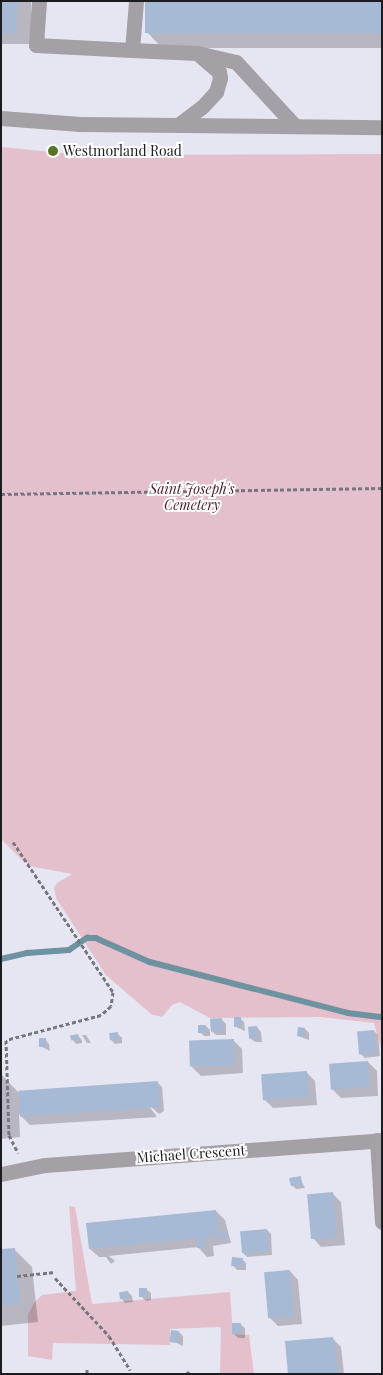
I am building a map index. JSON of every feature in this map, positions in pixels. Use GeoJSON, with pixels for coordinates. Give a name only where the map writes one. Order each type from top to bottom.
{"type":"FeatureCollection","features":[{"type":"Feature","properties":{"kind":"street"},"geometry":{"type":"LineString","coordinates":[[39,1],[36,45],[197,53],[236,62],[295,126]]}},
{"type":"Feature","properties":{"kind":"street"},"geometry":{"type":"LineString","coordinates":[[132,50],[136,1]]}},
{"type":"Feature","properties":{"kind":"street"},"geometry":{"type":"LineString","coordinates":[[178,125],[207,102],[216,92],[220,78],[219,72],[197,53]]}},
{"type":"Feature","properties":{"kind":"street"},"geometry":{"type":"LineString","coordinates":[[1,118],[80,124],[382,127]]}},
{"type":"Feature","properties":{"kind":"street"},"geometry":{"type":"LineString","coordinates":[[380,1140],[382,1222]]}},
{"type":"Feature","properties":{"kind":"street","name":"Michael Crescent"},"geometry":{"type":"LineString","coordinates":[[1,1174],[25,1168],[380,1140]]}},
{"type":"Feature","properties":{"kind":"path"},"geometry":{"type":"LineString","coordinates":[[1,494],[382,488]]}},
{"type":"Feature","properties":{"kind":"path"},"geometry":{"type":"LineString","coordinates":[[13,842],[113,992],[111,1006],[101,1015],[6,1040],[9,1135],[25,1168]]}},
{"type":"Feature","properties":{"kind":"path"},"geometry":{"type":"LineString","coordinates":[[17,1276],[54,1272]]}},
{"type":"Feature","properties":{"kind":"path"},"geometry":{"type":"LineString","coordinates":[[55,1278],[109,1336],[130,1370]]}},
{"type":"Feature","properties":{"kind":"path"},"geometry":{"type":"LineString","coordinates":[[87,1374],[88,1369]]}},
{"type":"Feature","properties":{"kind":"green space","name":"Saint Joseph's Cemetery"},"geometry":{"type":"Polygon","coordinates":[[[1,147],[83,155],[382,154],[382,1052],[374,1023],[321,1017],[210,1018],[180,1002],[172,1005],[162,1017],[151,1014],[106,975],[56,898],[54,888],[57,883],[72,874],[34,867],[23,861],[1,839],[1,147]]]}},
{"type":"Feature","properties":{"kind":"green space"},"geometry":{"type":"Polygon","coordinates":[[[69,1206],[75,1207],[92,1304],[230,1292],[233,1334],[249,1335],[254,1374],[220,1374],[221,1328],[218,1327],[170,1329],[170,1345],[53,1343],[52,1360],[28,1356],[28,1314],[34,1303],[42,1295],[76,1291],[69,1206]]]}},
{"type":"Feature","properties":{"kind":"building"},"geometry":{"type":"Polygon","coordinates":[[[1,1],[18,1],[16,34],[1,33],[1,1]]]}},
{"type":"Feature","properties":{"kind":"building"},"geometry":{"type":"Polygon","coordinates":[[[145,1],[382,1],[382,33],[145,33],[145,1]]]}},
{"type":"Feature","properties":{"kind":"building"},"geometry":{"type":"Polygon","coordinates":[[[234,1017],[241,1017],[241,1027],[234,1027],[234,1017]]]}},
{"type":"Feature","properties":{"kind":"building"},"geometry":{"type":"Polygon","coordinates":[[[222,1018],[223,1031],[211,1032],[210,1019],[222,1018]]]}},
{"type":"Feature","properties":{"kind":"building"},"geometry":{"type":"Polygon","coordinates":[[[198,1025],[206,1025],[206,1033],[198,1033],[198,1025]]]}},
{"type":"Feature","properties":{"kind":"building"},"geometry":{"type":"Polygon","coordinates":[[[257,1026],[258,1038],[249,1039],[248,1027],[257,1026]]]}},
{"type":"Feature","properties":{"kind":"building"},"geometry":{"type":"Polygon","coordinates":[[[298,1027],[305,1028],[305,1037],[297,1036],[298,1027]]]}},
{"type":"Feature","properties":{"kind":"building"},"geometry":{"type":"Polygon","coordinates":[[[374,1030],[376,1053],[359,1054],[357,1031],[374,1030]]]}},
{"type":"Feature","properties":{"kind":"building"},"geometry":{"type":"Polygon","coordinates":[[[118,1032],[118,1040],[110,1040],[109,1033],[118,1032]]]}},
{"type":"Feature","properties":{"kind":"building"},"geometry":{"type":"Polygon","coordinates":[[[78,1034],[79,1039],[71,1040],[70,1036],[78,1034]]]}},
{"type":"Feature","properties":{"kind":"building"},"geometry":{"type":"Polygon","coordinates":[[[39,1038],[46,1038],[46,1047],[39,1047],[39,1038]]]}},
{"type":"Feature","properties":{"kind":"building"},"geometry":{"type":"Polygon","coordinates":[[[234,1039],[235,1065],[190,1067],[189,1041],[234,1039]]]}},
{"type":"Feature","properties":{"kind":"building"},"geometry":{"type":"Polygon","coordinates":[[[368,1061],[370,1087],[331,1090],[329,1064],[368,1061]]]}},
{"type":"Feature","properties":{"kind":"building"},"geometry":{"type":"Polygon","coordinates":[[[307,1071],[309,1097],[263,1100],[261,1074],[307,1071]]]}},
{"type":"Feature","properties":{"kind":"building"},"geometry":{"type":"Polygon","coordinates":[[[158,1081],[160,1107],[20,1117],[18,1091],[158,1081]]]}},
{"type":"Feature","properties":{"kind":"building"},"geometry":{"type":"Polygon","coordinates":[[[301,1176],[302,1185],[291,1186],[289,1178],[301,1176]]]}},
{"type":"Feature","properties":{"kind":"building"},"geometry":{"type":"Polygon","coordinates":[[[333,1192],[337,1237],[311,1239],[307,1194],[333,1192]]]}},
{"type":"Feature","properties":{"kind":"building"},"geometry":{"type":"Polygon","coordinates":[[[216,1210],[219,1236],[205,1237],[206,1248],[197,1248],[196,1238],[89,1249],[86,1223],[216,1210]]]}},
{"type":"Feature","properties":{"kind":"building"},"geometry":{"type":"Polygon","coordinates":[[[267,1229],[269,1251],[242,1253],[240,1231],[267,1229]]]}},
{"type":"Feature","properties":{"kind":"building"},"geometry":{"type":"Polygon","coordinates":[[[227,1231],[227,1239],[220,1240],[220,1232],[227,1231]]]}},
{"type":"Feature","properties":{"kind":"building"},"geometry":{"type":"Polygon","coordinates":[[[15,1248],[20,1304],[1,1306],[1,1249],[15,1248]]]}},
{"type":"Feature","properties":{"kind":"building"},"geometry":{"type":"Polygon","coordinates":[[[232,1257],[243,1258],[242,1267],[231,1266],[232,1257]]]}},
{"type":"Feature","properties":{"kind":"building"},"geometry":{"type":"Polygon","coordinates":[[[290,1270],[294,1316],[268,1318],[264,1272],[290,1270]]]}},
{"type":"Feature","properties":{"kind":"building"},"geometry":{"type":"Polygon","coordinates":[[[139,1288],[147,1288],[147,1297],[139,1297],[139,1288]]]}},
{"type":"Feature","properties":{"kind":"building"},"geometry":{"type":"Polygon","coordinates":[[[128,1291],[129,1298],[120,1299],[119,1292],[128,1291]]]}},
{"type":"Feature","properties":{"kind":"building"},"geometry":{"type":"Polygon","coordinates":[[[232,1323],[241,1323],[241,1334],[232,1334],[232,1323]]]}},
{"type":"Feature","properties":{"kind":"building"},"geometry":{"type":"Polygon","coordinates":[[[171,1330],[179,1331],[177,1343],[170,1342],[171,1330]]]}},
{"type":"Feature","properties":{"kind":"building"},"geometry":{"type":"Polygon","coordinates":[[[333,1337],[339,1374],[288,1374],[285,1341],[333,1337]]]}},
{"type":"Feature","properties":{"kind":"waterway"},"geometry":{"type":"LineString","coordinates":[[1,959],[27,953],[69,950],[87,938],[96,938],[150,962],[348,1013],[382,1017]]}},
{"type":"Feature","properties":{"kind":"place","name":"Westmorland Road"},"geometry":{"type":"Point","coordinates":[53,151]}}]}
